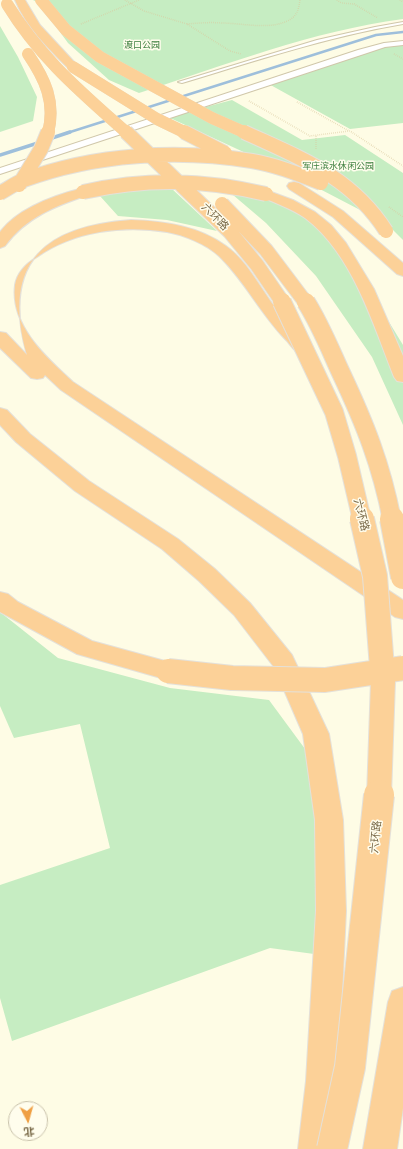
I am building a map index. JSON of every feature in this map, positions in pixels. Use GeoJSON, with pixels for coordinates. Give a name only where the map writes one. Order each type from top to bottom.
{"type":"FeatureCollection","features":[{"type":"Feature","properties":{"kind":"highway"},"geometry":{"type":"LineString","coordinates":[[41,0],[66,30],[100,57],[212,118],[303,159],[330,175],[356,193],[374,212],[396,244]]}},
{"type":"Feature","properties":{"kind":"highway"},"geometry":{"type":"LineString","coordinates":[[2,198],[16,190],[40,153],[49,133],[52,116],[46,82],[15,35],[10,24],[13,2]]}},
{"type":"Feature","properties":{"kind":"highway","name":"六环路"},"geometry":{"type":"LineString","coordinates":[[13,2],[73,67],[98,91],[182,164],[244,224],[276,262],[305,302],[330,346],[364,422],[379,467],[396,538],[403,577]]}},
{"type":"Feature","properties":{"kind":"highway","name":"六环路"},"geometry":{"type":"LineString","coordinates":[[13,2],[21,27],[55,68],[162,164],[230,232],[257,265],[283,303],[334,412],[365,527],[375,576],[383,681],[379,807],[350,1067],[332,1149]]}},
{"type":"Feature","properties":{"kind":"highway"},"geometry":{"type":"LineString","coordinates":[[73,67],[157,118],[294,186],[338,214],[397,264],[403,271]]}},
{"type":"Feature","properties":{"kind":"highway"},"geometry":{"type":"LineString","coordinates":[[2,198],[23,180],[76,165],[127,158],[205,156],[287,169],[306,176],[351,202],[396,244]]}},
{"type":"Feature","properties":{"kind":"highway"},"geometry":{"type":"LineString","coordinates":[[0,244],[16,224],[56,201],[83,192],[121,184],[187,180],[214,182],[266,194],[310,215],[327,229],[370,297],[403,377]]}},
{"type":"Feature","properties":{"kind":"highway"},"geometry":{"type":"LineString","coordinates":[[306,351],[274,318],[223,252],[193,235],[161,227],[124,225],[77,231],[60,236],[29,254],[15,267],[7,284],[8,299],[12,316],[20,332],[30,360],[58,391],[403,622]]}},
{"type":"Feature","properties":{"kind":"highway"},"geometry":{"type":"LineString","coordinates":[[0,337],[67,386],[104,409],[403,611]]}},
{"type":"Feature","properties":{"kind":"highway"},"geometry":{"type":"LineString","coordinates":[[0,414],[23,438],[82,486],[170,544],[207,575],[242,609],[284,662],[316,734],[329,820],[331,911],[322,1081],[315,1149]]}},
{"type":"Feature","properties":{"kind":"highway"},"geometry":{"type":"LineString","coordinates":[[0,600],[10,608],[85,648],[168,671],[232,678],[325,680],[403,668]]}},
{"type":"Feature","properties":{"kind":"highway"},"geometry":{"type":"LineString","coordinates":[[380,1149],[403,1002]]}},
{"type":"Feature","properties":{"kind":"street"},"geometry":{"type":"LineString","coordinates":[[0,171],[164,116],[189,110],[361,52],[384,45],[403,43]]}},
{"type":"Feature","properties":{"kind":"lane"},"geometry":{"type":"LineString","coordinates":[[180,82],[298,46],[368,28],[403,22]]}},
{"type":"Feature","properties":{"kind":"path"},"geometry":{"type":"LineString","coordinates":[[125,0],[144,11],[187,24],[230,51],[262,57]]}},
{"type":"Feature","properties":{"kind":"path"},"geometry":{"type":"LineString","coordinates":[[80,24],[140,0]]}},
{"type":"Feature","properties":{"kind":"path"},"geometry":{"type":"LineString","coordinates":[[187,24],[273,25],[288,20],[296,13],[300,5],[300,0]]}},
{"type":"Feature","properties":{"kind":"path"},"geometry":{"type":"LineString","coordinates":[[337,0],[341,3],[354,4],[376,18],[383,19]]}},
{"type":"Feature","properties":{"kind":"path"},"geometry":{"type":"LineString","coordinates":[[236,94],[310,136],[320,136],[350,131]]}},
{"type":"Feature","properties":{"kind":"path"},"geometry":{"type":"LineString","coordinates":[[297,102],[350,131],[403,166]]}},
{"type":"Feature","properties":{"kind":"green space","name":"渡口公园"},"geometry":{"type":"Polygon","coordinates":[[[33,0],[403,0],[403,19],[369,24],[302,40],[139,93],[109,80],[68,43],[49,17],[55,11],[33,0]]]}},
{"type":"Feature","properties":{"kind":"green space"},"geometry":{"type":"Polygon","coordinates":[[[0,26],[18,57],[37,97],[33,121],[0,132],[0,26]]]}},
{"type":"Feature","properties":{"kind":"green space","name":"军庄滨水休闲公园"},"geometry":{"type":"Polygon","coordinates":[[[403,41],[403,123],[350,129],[267,83],[403,41]]]}},
{"type":"Feature","properties":{"kind":"green space","name":"军庄滨水休闲公园"},"geometry":{"type":"Polygon","coordinates":[[[232,100],[302,140],[345,135],[403,173],[403,240],[387,224],[291,174],[168,117],[232,100]]]}},
{"type":"Feature","properties":{"kind":"green space"},"geometry":{"type":"Polygon","coordinates":[[[171,188],[217,231],[167,220],[118,216],[100,196],[125,190],[171,188]]]}},
{"type":"Feature","properties":{"kind":"green space"},"geometry":{"type":"Polygon","coordinates":[[[226,189],[274,196],[336,235],[403,345],[403,425],[372,357],[316,276],[266,223],[226,189]]]}},
{"type":"Feature","properties":{"kind":"green space"},"geometry":{"type":"Polygon","coordinates":[[[0,612],[58,658],[170,688],[269,700],[322,772],[314,954],[270,948],[12,1041],[0,998],[0,885],[110,848],[80,724],[14,738],[0,706],[0,612]]]}},
{"type":"Feature","properties":{"kind":"waterway"},"geometry":{"type":"LineString","coordinates":[[67,133],[376,35],[403,32]]}},
{"type":"Feature","properties":{"kind":"waterway"},"geometry":{"type":"LineString","coordinates":[[49,139],[67,133]]}},
{"type":"Feature","properties":{"kind":"waterway"},"geometry":{"type":"LineString","coordinates":[[0,155],[41,142]]}}]}
